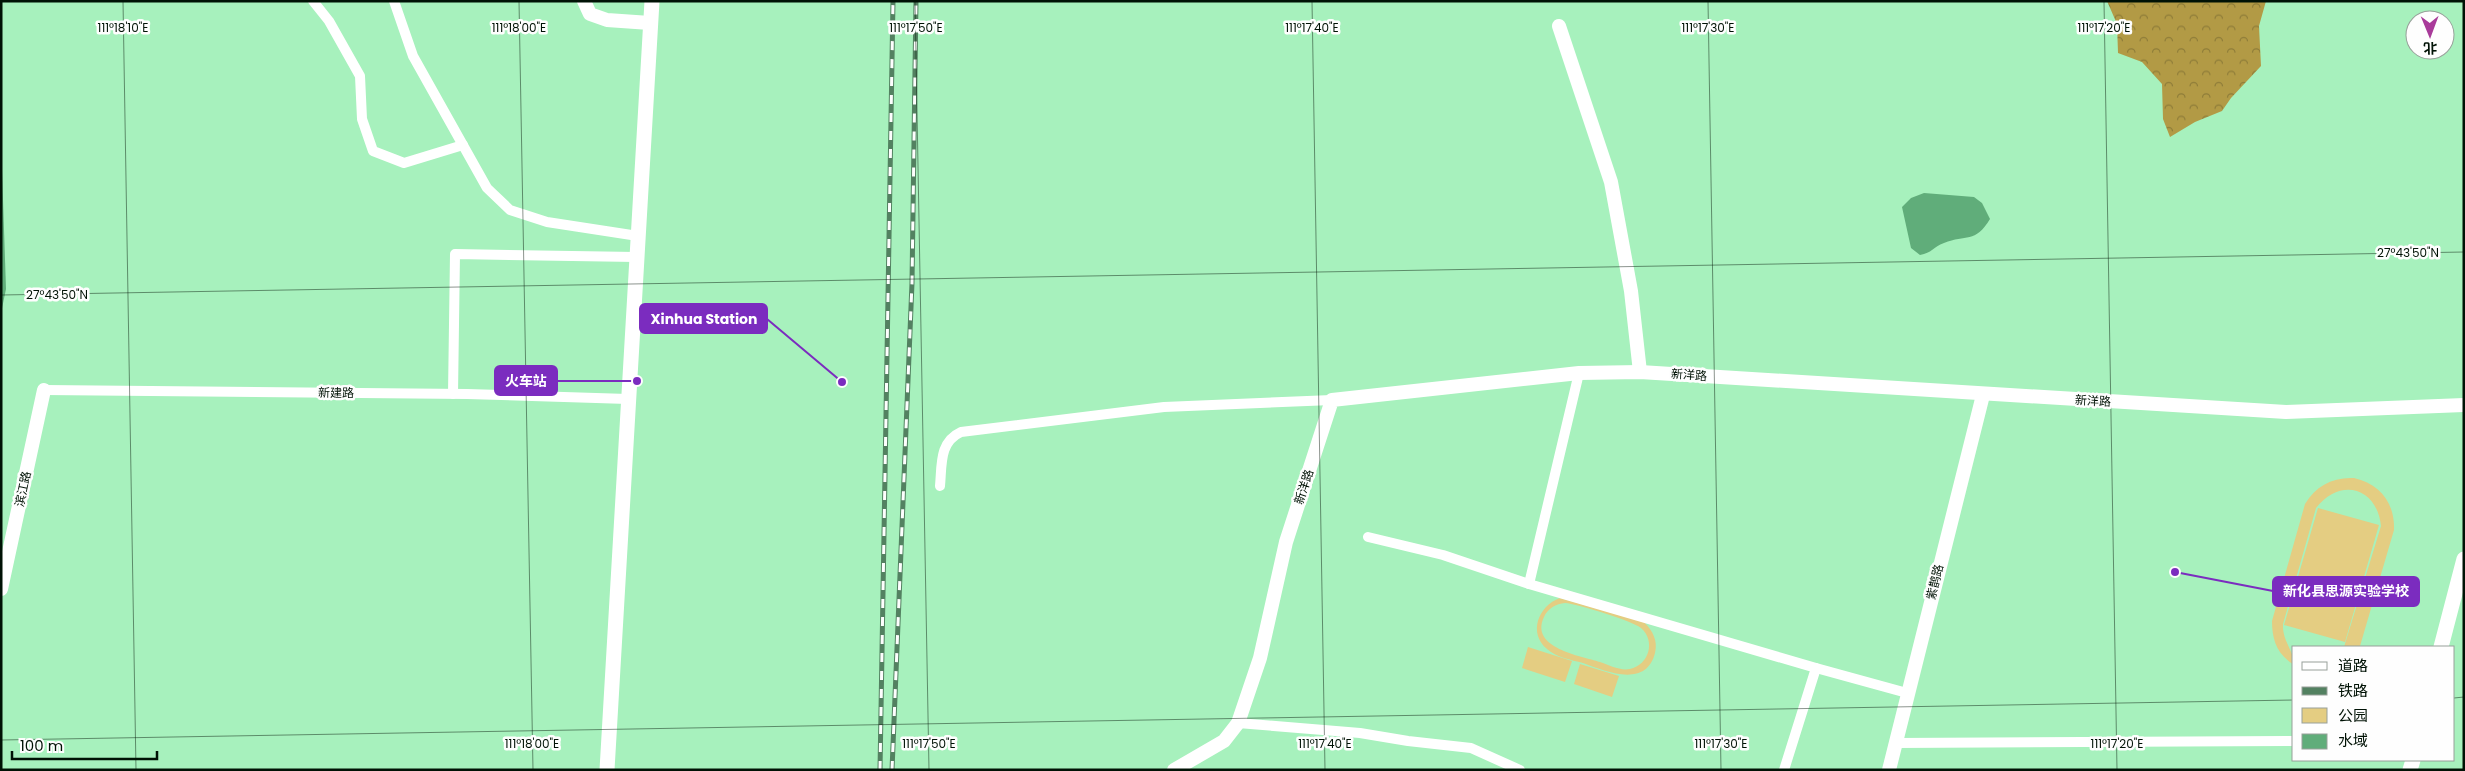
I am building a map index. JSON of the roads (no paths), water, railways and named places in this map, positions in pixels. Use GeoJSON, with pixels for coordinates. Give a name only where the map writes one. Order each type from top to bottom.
{"type":"FeatureCollection","features":[{"type":"Feature","properties":{"kind":"main road"},"geometry":{"type":"LineString","coordinates":[[607,770],[652,1]]}},
{"type":"Feature","properties":{"kind":"main road"},"geometry":{"type":"LineString","coordinates":[[2441,646],[2464,559]]}},
{"type":"Feature","properties":{"kind":"street"},"geometry":{"type":"LineString","coordinates":[[313,1],[329,21],[360,76],[362,119],[373,151],[404,163],[463,145]]}},
{"type":"Feature","properties":{"kind":"street"},"geometry":{"type":"LineString","coordinates":[[394,1],[413,56],[487,188],[510,210],[547,222],[638,236]]}},
{"type":"Feature","properties":{"kind":"street"},"geometry":{"type":"LineString","coordinates":[[584,1],[590,14],[598,17],[607,20],[650,23]]}},
{"type":"Feature","properties":{"kind":"street"},"geometry":{"type":"LineString","coordinates":[[1559,26],[1611,182],[1630,291],[1640,372]]}},
{"type":"Feature","properties":{"kind":"street"},"geometry":{"type":"LineString","coordinates":[[453,394],[455,254],[636,257]]}},
{"type":"Feature","properties":{"kind":"street","name":"新洋路"},"geometry":{"type":"LineString","coordinates":[[1174,770],[1224,741],[1238,724],[1260,658],[1286,542],[1332,400],[1579,373],[1640,372],[1983,395],[2286,412],[2464,405]]}},
{"type":"Feature","properties":{"kind":"street"},"geometry":{"type":"LineString","coordinates":[[1529,584],[1579,373]]}},
{"type":"Feature","properties":{"kind":"street","name":"新建路"},"geometry":{"type":"LineString","coordinates":[[44,390],[453,394],[628,399]]}},
{"type":"Feature","properties":{"kind":"street","name":"滨江路"},"geometry":{"type":"LineString","coordinates":[[1,589],[44,390]]}},
{"type":"Feature","properties":{"kind":"street","name":"紫鹊路"},"geometry":{"type":"LineString","coordinates":[[1889,770],[1983,395]]}},
{"type":"Feature","properties":{"kind":"street"},"geometry":{"type":"LineString","coordinates":[[940,486],[943,449],[952,437],[961,432],[1164,407],[1332,400]]}},
{"type":"Feature","properties":{"kind":"street"},"geometry":{"type":"LineString","coordinates":[[1368,537],[1444,555],[1529,584],[1907,693]]}},
{"type":"Feature","properties":{"kind":"street"},"geometry":{"type":"LineString","coordinates":[[1784,770],[1816,668]]}},
{"type":"Feature","properties":{"kind":"street"},"geometry":{"type":"LineString","coordinates":[[1238,724],[1360,733],[1471,748],[1520,770]]}},
{"type":"Feature","properties":{"kind":"street"},"geometry":{"type":"LineString","coordinates":[[1895,743],[2292,741]]}},
{"type":"Feature","properties":{"kind":"water"},"geometry":{"type":"Polygon","coordinates":[[[1,140],[6,289],[1,313],[1,140]]]}},
{"type":"Feature","properties":{"kind":"water"},"geometry":{"type":"Polygon","coordinates":[[[1924,193],[1974,197],[1982,203],[1990,219],[1985,227],[1975,235],[1952,240],[1920,255],[1911,248],[1902,207],[1911,198],[1924,193]]]}},
{"type":"Feature","properties":{"kind":"railway"},"geometry":{"type":"LineString","coordinates":[[880,770],[893,1]]}},
{"type":"Feature","properties":{"kind":"railway"},"geometry":{"type":"LineString","coordinates":[[892,770],[912,283],[916,1]]}},
{"type":"Feature","properties":{"kind":"place","name":"火车站"},"geometry":{"type":"Point","coordinates":[637,381]}},
{"type":"Feature","properties":{"kind":"place","name":"Xinhua Station"},"geometry":{"type":"Point","coordinates":[842,382]}},
{"type":"Feature","properties":{"kind":"place","name":"新化县思源实验学校"},"geometry":{"type":"Point","coordinates":[2175,572]}}]}
